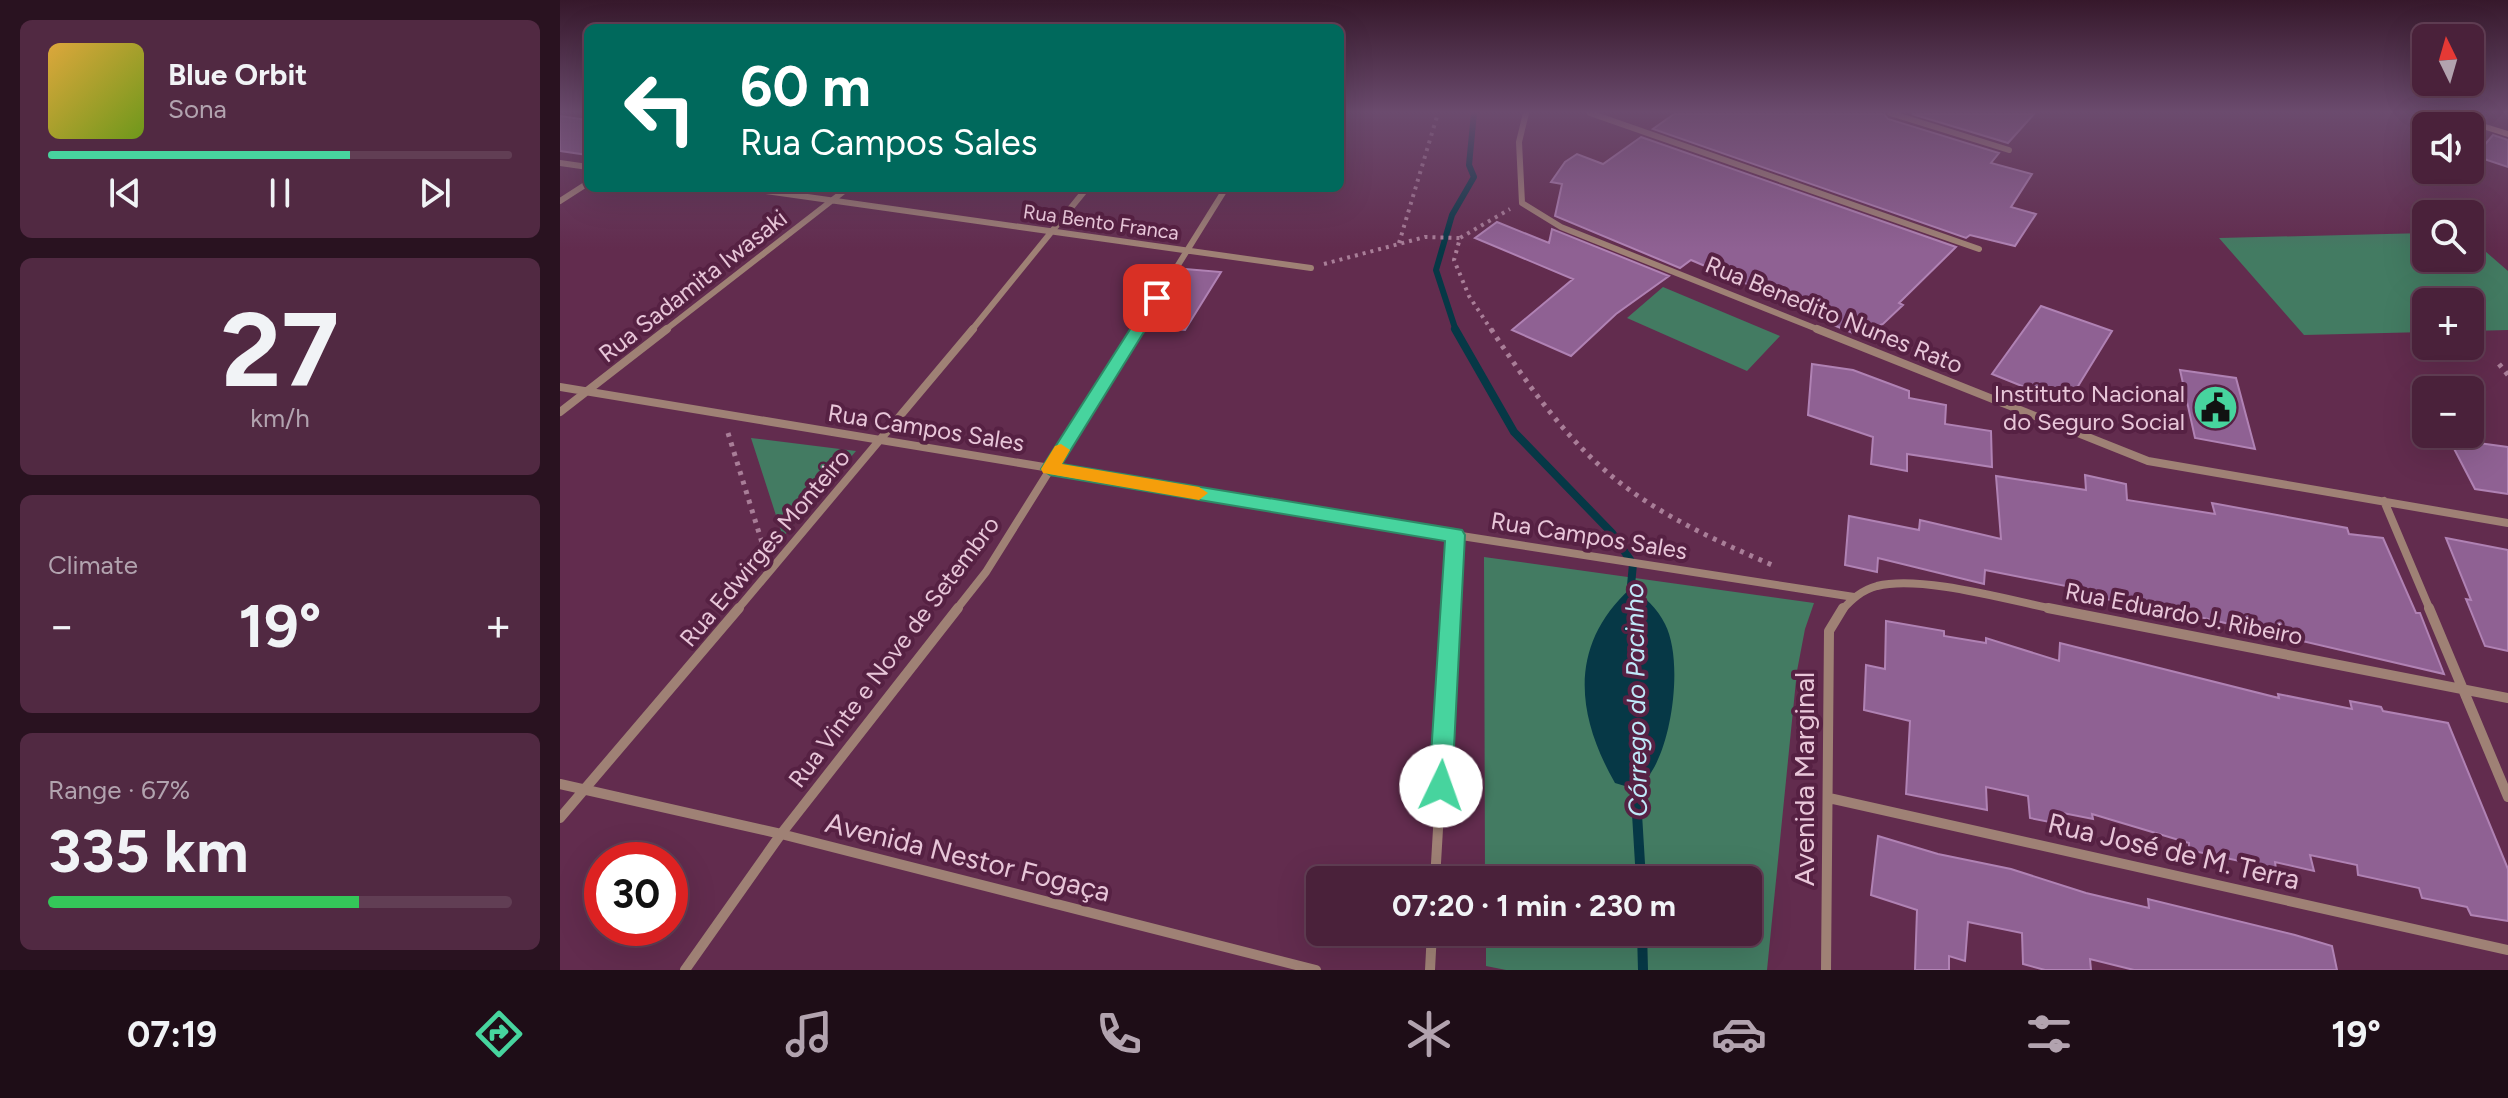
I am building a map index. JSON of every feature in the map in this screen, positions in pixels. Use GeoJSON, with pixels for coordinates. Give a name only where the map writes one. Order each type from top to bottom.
{"type":"FeatureCollection","features":[{"type":"Feature","properties":{"kind":"street"},"geometry":{"type":"LineString","coordinates":[[1520,158],[1522,203]]}},
{"type":"Feature","properties":{"kind":"street"},"geometry":{"type":"LineString","coordinates":[[1719,158],[1979,249]]}},
{"type":"Feature","properties":{"kind":"street"},"geometry":{"type":"LineString","coordinates":[[560,163],[584,166]]}},
{"type":"Feature","properties":{"kind":"street"},"geometry":{"type":"LineString","coordinates":[[560,201],[584,186]]}},
{"type":"Feature","properties":{"kind":"street","name":"Rua Bento Franca"},"geometry":{"type":"LineString","coordinates":[[774,192],[1311,268]]}},
{"type":"Feature","properties":{"kind":"street","name":"Rua Sadamita Iwasaki"},"geometry":{"type":"LineString","coordinates":[[560,412],[843,192]]}},
{"type":"Feature","properties":{"kind":"street","name":"Rua Edwirges Monteiro"},"geometry":{"type":"LineString","coordinates":[[560,818],[772,573],[1084,192]]}},
{"type":"Feature","properties":{"kind":"street","name":"Rua Vinte e Nove de Setembro"},"geometry":{"type":"LineString","coordinates":[[685,970],[781,834],[986,572],[1223,192]]}},
{"type":"Feature","properties":{"kind":"street","name":"Rua Benedito Nunes Rato"},"geometry":{"type":"LineString","coordinates":[[1522,203],[1561,227],[2111,448],[2189,470],[2508,523]]}},
{"type":"Feature","properties":{"kind":"street","name":"Rua Campos Sales"},"geometry":{"type":"LineString","coordinates":[[560,387],[1455,535],[1854,597]]}},
{"type":"Feature","properties":{"kind":"street"},"geometry":{"type":"LineString","coordinates":[[2384,501],[2508,797]]}},
{"type":"Feature","properties":{"kind":"street"},"geometry":{"type":"LineString","coordinates":[[1436,866],[1455,535]]}},
{"type":"Feature","properties":{"kind":"street","name":"Rua Eduardo J. Ribeiro"},"geometry":{"type":"LineString","coordinates":[[1854,597],[1868,587],[1900,583],[1949,589],[2508,698]]}},
{"type":"Feature","properties":{"kind":"street","name":"Avenida Marginal"},"geometry":{"type":"LineString","coordinates":[[1826,970],[1829,631],[1840,608],[1854,597]]}},
{"type":"Feature","properties":{"kind":"street","name":"Avenida Nestor Fogaça"},"geometry":{"type":"LineString","coordinates":[[560,784],[781,834],[1316,970]]}},
{"type":"Feature","properties":{"kind":"street","name":"Rua José de M. Terra"},"geometry":{"type":"LineString","coordinates":[[1829,798],[2508,950]]}},
{"type":"Feature","properties":{"kind":"street"},"geometry":{"type":"LineString","coordinates":[[1430,970],[1431,946]]}},
{"type":"Feature","properties":{"kind":"path"},"geometry":{"type":"LineString","coordinates":[[1399,243],[1424,158]]}},
{"type":"Feature","properties":{"kind":"path"},"geometry":{"type":"LineString","coordinates":[[1311,268],[1425,237],[1460,238],[1522,203]]}},
{"type":"Feature","properties":{"kind":"path"},"geometry":{"type":"LineString","coordinates":[[1460,238],[1454,260],[1469,296],[1531,390],[1584,451],[1631,491],[1715,540],[1784,570]]}},
{"type":"Feature","properties":{"kind":"path"},"geometry":{"type":"LineString","coordinates":[[2499,364],[2508,375]]}},
{"type":"Feature","properties":{"kind":"path"},"geometry":{"type":"LineString","coordinates":[[723,416],[772,573]]}},
{"type":"Feature","properties":{"kind":"green space"},"geometry":{"type":"Polygon","coordinates":[[[2412,233],[2412,272],[2484,272],[2484,250],[2508,271],[2508,330],[2484,331],[2484,288],[2412,288],[2412,332],[2304,335],[2219,238],[2412,233]]]}},
{"type":"Feature","properties":{"kind":"green space"},"geometry":{"type":"Polygon","coordinates":[[[1663,287],[1780,336],[1747,371],[1627,318],[1663,287]]]}},
{"type":"Feature","properties":{"kind":"green space"},"geometry":{"type":"Polygon","coordinates":[[[751,438],[856,451],[783,537],[751,438]]]}},
{"type":"Feature","properties":{"kind":"green space"},"geometry":{"type":"Polygon","coordinates":[[[1484,557],[1814,603],[1805,629],[1797,671],[1767,970],[1506,970],[1486,966],[1486,946],[1762,946],[1762,866],[1485,866],[1484,557]]]}},
{"type":"Feature","properties":{"kind":"water"},"geometry":{"type":"Polygon","coordinates":[[[1631,588],[1651,604],[1665,624],[1674,657],[1673,698],[1665,739],[1650,774],[1635,789],[1615,783],[1602,757],[1586,706],[1585,681],[1588,657],[1596,633],[1631,588]]]}},
{"type":"Feature","properties":{"kind":"building"},"geometry":{"type":"Polygon","coordinates":[[[1571,158],[1588,158],[1603,164],[1611,158],[1702,158],[1956,247],[1899,303],[1903,305],[1883,324],[1855,334],[1831,324],[1833,321],[1691,260],[1680,268],[1555,216],[1562,184],[1551,182],[1565,162],[1571,158]]]}},
{"type":"Feature","properties":{"kind":"building"},"geometry":{"type":"Polygon","coordinates":[[[1737,158],[1995,158],[1991,163],[2032,174],[2011,207],[2036,214],[2015,246],[1970,235],[1966,238],[1737,158]]]}},
{"type":"Feature","properties":{"kind":"building"},"geometry":{"type":"Polygon","coordinates":[[[2484,158],[2508,158],[2508,167],[2484,159],[2484,158]]]}},
{"type":"Feature","properties":{"kind":"building"},"geometry":{"type":"Polygon","coordinates":[[[1497,222],[1549,243],[1552,229],[1669,276],[1616,314],[1571,356],[1512,330],[1573,279],[1475,238],[1497,222]]]}},
{"type":"Feature","properties":{"kind":"building"},"geometry":{"type":"Polygon","coordinates":[[[1185,269],[1221,272],[1185,330],[1147,326],[1185,269]]]}},
{"type":"Feature","properties":{"kind":"building"},"geometry":{"type":"Polygon","coordinates":[[[2041,306],[2112,331],[2067,404],[1992,374],[2041,306]]]}},
{"type":"Feature","properties":{"kind":"building"},"geometry":{"type":"Polygon","coordinates":[[[1812,364],[1853,370],[1909,391],[1909,398],[1946,405],[1945,424],[1991,431],[1992,467],[1907,454],[1907,471],[1871,464],[1873,437],[1808,415],[1812,364]]]}},
{"type":"Feature","properties":{"kind":"building","name":"Instituto Nacional do Seguro Social"},"geometry":{"type":"Polygon","coordinates":[[[2180,370],[2236,378],[2255,449],[2195,438],[2180,370]]]}},
{"type":"Feature","properties":{"kind":"building"},"geometry":{"type":"Polygon","coordinates":[[[2484,444],[2508,447],[2508,494],[2475,489],[2454,448],[2484,448],[2484,444]]]}},
{"type":"Feature","properties":{"kind":"building"},"geometry":{"type":"Polygon","coordinates":[[[2085,475],[2126,484],[2127,500],[2215,514],[2212,503],[2347,528],[2349,534],[2383,538],[2416,613],[2420,613],[2444,674],[2161,608],[2163,620],[2128,613],[2127,604],[2081,593],[2081,589],[1985,570],[1984,584],[1878,558],[1877,572],[1845,565],[1849,516],[1919,530],[1920,520],[2001,539],[1996,476],[2086,490],[2085,475]]]}},
{"type":"Feature","properties":{"kind":"building"},"geometry":{"type":"Polygon","coordinates":[[[2446,538],[2508,550],[2508,651],[2485,646],[2466,599],[2471,600],[2446,538]]]}},
{"type":"Feature","properties":{"kind":"building"},"geometry":{"type":"Polygon","coordinates":[[[1886,621],[1944,631],[1944,636],[1986,643],[1986,638],[2059,661],[2060,643],[2279,698],[2278,694],[2352,709],[2350,701],[2381,707],[2383,711],[2448,723],[2508,869],[2508,921],[2471,915],[2467,907],[2422,898],[2419,888],[2358,875],[2357,865],[2310,855],[2314,871],[2275,862],[2276,869],[2189,850],[2189,843],[2092,814],[2093,819],[2063,813],[2065,825],[2030,818],[2028,796],[1986,787],[1987,810],[1906,794],[1910,721],[1864,710],[1866,665],[1885,669],[1886,621]]]}},
{"type":"Feature","properties":{"kind":"building"},"geometry":{"type":"Polygon","coordinates":[[[1878,836],[2149,908],[2148,899],[2295,935],[2332,946],[2337,970],[2134,970],[2090,959],[2091,970],[2045,970],[2023,964],[2022,933],[1968,922],[1965,961],[1949,956],[1949,970],[1915,970],[1917,910],[1871,895],[1878,836]]]}},
{"type":"Feature","properties":{"kind":"waterway","name":"Córrego do Pacinho"},"geometry":{"type":"LineString","coordinates":[[1456,330],[1436,270],[1452,215],[1474,177],[1470,158]]}},
{"type":"Feature","properties":{"kind":"waterway","name":"Córrego do Pacinho"},"geometry":{"type":"LineString","coordinates":[[1456,330],[1514,432],[1612,533],[1633,564],[1630,596]]}},
{"type":"Feature","properties":{"kind":"waterway","name":"Córrego do Pacinho"},"geometry":{"type":"LineString","coordinates":[[1635,781],[1640,866]]}},
{"type":"Feature","properties":{"kind":"waterway","name":"Córrego do Pacinho"},"geometry":{"type":"LineString","coordinates":[[1642,946],[1643,970]]}},
{"type":"Feature","properties":{"kind":"slow traffic"},"geometry":{"type":"LineString","coordinates":[[1061,450],[1050,469],[1199,493]]}},
{"type":"Feature","properties":{"kind":"place","name":"Instituto Nacional do Seguro Social"},"geometry":{"type":"Point","coordinates":[2216,408]}},
{"type":"Feature","properties":{"kind":"route"},"geometry":{"type":"LineString","coordinates":[[1157,298],[1050,469],[1455,535],[1441,786]]}}]}
